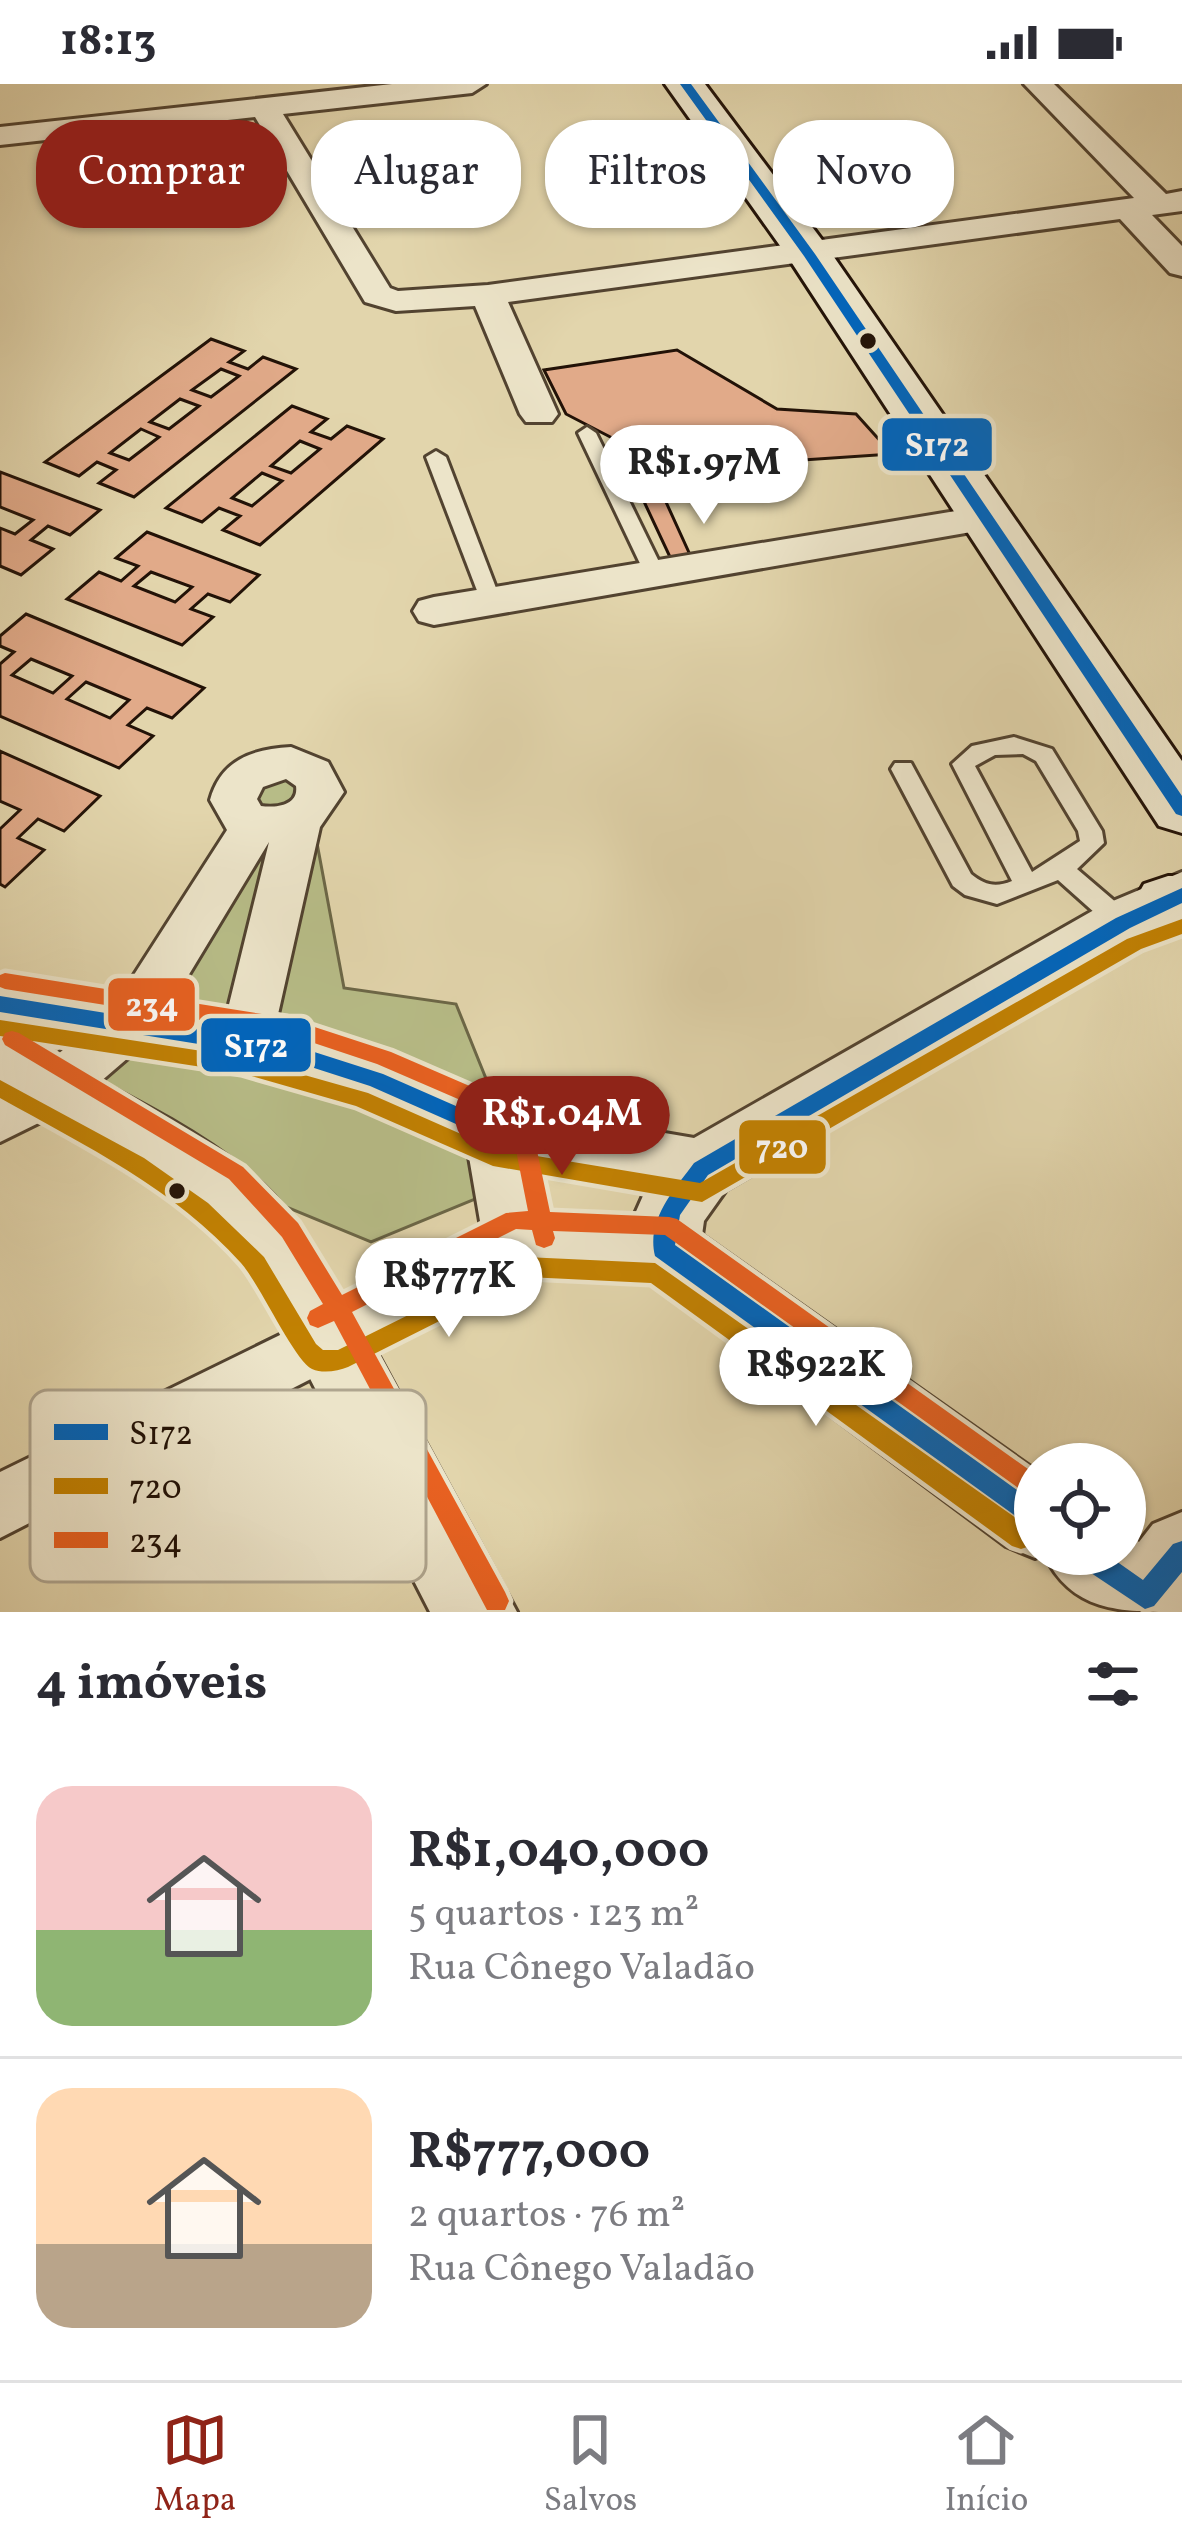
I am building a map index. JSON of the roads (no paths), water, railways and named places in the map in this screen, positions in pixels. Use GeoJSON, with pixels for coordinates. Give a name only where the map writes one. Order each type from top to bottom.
{"type":"FeatureCollection","features":[{"type":"Feature","properties":{"kind":"main road"},"geometry":{"type":"LineString","coordinates":[[686,84],[809,254],[1182,810]]}},
{"type":"Feature","properties":{"kind":"street"},"geometry":{"type":"LineString","coordinates":[[0,136],[61,117],[263,106],[472,84]]}},
{"type":"Feature","properties":{"kind":"street"},"geometry":{"type":"LineString","coordinates":[[1038,84],[1156,204],[1182,266]]}},
{"type":"Feature","properties":{"kind":"street"},"geometry":{"type":"LineString","coordinates":[[263,106],[376,295],[396,301],[488,295],[1156,204]]}},
{"type":"Feature","properties":{"kind":"street"},"geometry":{"type":"LineString","coordinates":[[488,295],[539,414]]}},
{"type":"Feature","properties":{"kind":"street"},"geometry":{"type":"LineString","coordinates":[[434,610],[986,518]]}},
{"type":"Feature","properties":{"kind":"street"},"geometry":{"type":"LineString","coordinates":[[12,1046],[131,1024],[277,821],[246,1041]]}},
{"type":"Feature","properties":{"kind":"street"},"geometry":{"type":"LineString","coordinates":[[663,1249],[670,1212],[701,1169],[1164,905]]}},
{"type":"Feature","properties":{"kind":"street"},"geometry":{"type":"LineString","coordinates":[[12,1046],[131,1024],[246,1041],[369,1076],[499,1134],[701,1169]]}},
{"type":"Feature","properties":{"kind":"street"},"geometry":{"type":"LineString","coordinates":[[12,1046],[224,1193],[273,1246],[356,1390]]}},
{"type":"Feature","properties":{"kind":"street"},"geometry":{"type":"LineString","coordinates":[[499,1134],[520,1243]]}},
{"type":"Feature","properties":{"kind":"street"},"geometry":{"type":"LineString","coordinates":[[229,1390],[520,1243],[663,1249],[1014,1503]]}},
{"type":"Feature","properties":{"kind":"street"},"geometry":{"type":"LineString","coordinates":[[0,1506],[30,1491]]}},
{"type":"Feature","properties":{"kind":"street"},"geometry":{"type":"LineString","coordinates":[[426,1520],[475,1612]]}},
{"type":"Feature","properties":{"kind":"lane"},"geometry":{"type":"LineString","coordinates":[[586,433],[655,574]]}},
{"type":"Feature","properties":{"kind":"lane"},"geometry":{"type":"LineString","coordinates":[[436,457],[491,602]]}},
{"type":"Feature","properties":{"kind":"lane"},"geometry":{"type":"LineString","coordinates":[[903,769],[962,880],[990,896],[1005,895],[1084,854],[1092,843],[1090,831],[1044,755],[1022,743],[967,757],[964,772],[1026,884]]}},
{"type":"Feature","properties":{"kind":"lane"},"geometry":{"type":"LineString","coordinates":[[1059,866],[1164,905]]}}]}
